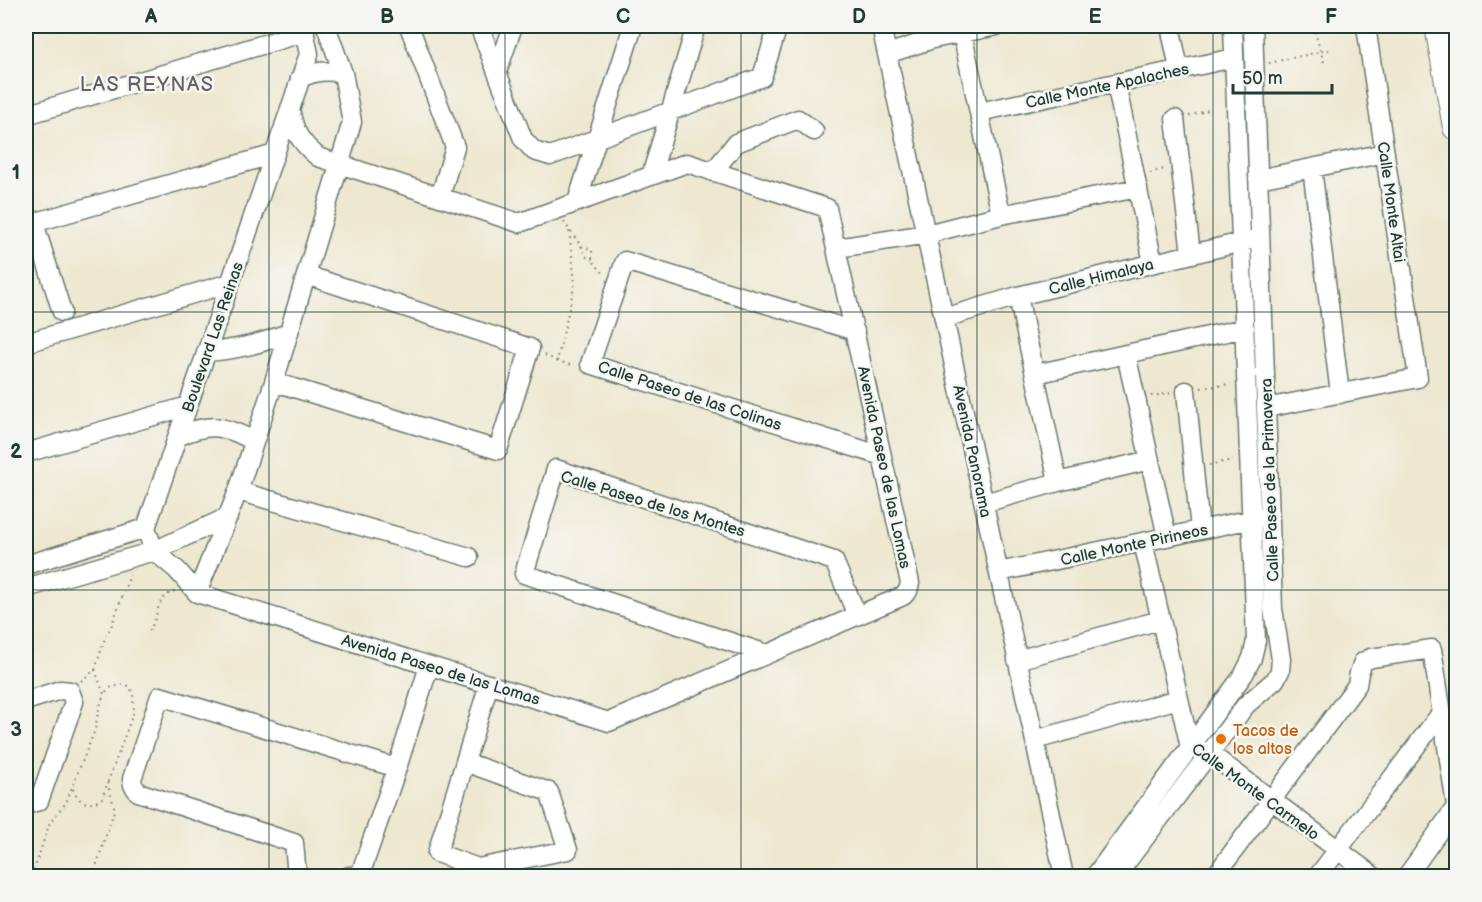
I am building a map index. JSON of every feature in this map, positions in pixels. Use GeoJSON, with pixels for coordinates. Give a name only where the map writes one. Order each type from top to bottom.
{"type":"FeatureCollection","features":[{"type":"Feature","properties":{"kind":"highway"},"geometry":{"type":"LineString","coordinates":[[1438,26],[1456,127]]}},
{"type":"Feature","properties":{"kind":"street"},"geometry":{"type":"LineString","coordinates":[[409,26],[455,147],[440,197]]}},
{"type":"Feature","properties":{"kind":"street"},"geometry":{"type":"LineString","coordinates":[[479,26],[523,139],[534,151],[550,156],[762,76],[778,26]]}},
{"type":"Feature","properties":{"kind":"street"},"geometry":{"type":"LineString","coordinates":[[496,72],[513,26]]}},
{"type":"Feature","properties":{"kind":"street"},"geometry":{"type":"LineString","coordinates":[[578,202],[633,26]]}},
{"type":"Feature","properties":{"kind":"street"},"geometry":{"type":"LineString","coordinates":[[651,176],[696,26]]}},
{"type":"Feature","properties":{"kind":"street","name":"Avenida Panorama"},"geometry":{"type":"LineString","coordinates":[[881,26],[1064,876]]}},
{"type":"Feature","properties":{"kind":"street"},"geometry":{"type":"LineString","coordinates":[[887,54],[932,32],[962,33],[997,26]]}},
{"type":"Feature","properties":{"kind":"street"},"geometry":{"type":"LineString","coordinates":[[1170,26],[1179,69]]}},
{"type":"Feature","properties":{"kind":"street","name":"Calle Paseo de la Primavera"},"geometry":{"type":"LineString","coordinates":[[1116,876],[1246,705],[1275,680],[1280,670],[1281,659],[1261,517],[1250,457],[1233,26]]}},
{"type":"Feature","properties":{"kind":"street","name":"Calle Paseo de la Primavera"},"geometry":{"type":"LineString","coordinates":[[1095,876],[1244,674],[1252,658],[1256,641],[1266,408],[1253,26]]}},
{"type":"Feature","properties":{"kind":"street","name":"Calle Monte Altai"},"geometry":{"type":"LineString","coordinates":[[1340,394],[1418,378],[1366,26]]}},
{"type":"Feature","properties":{"kind":"street"},"geometry":{"type":"LineString","coordinates":[[26,565],[146,528],[154,551],[177,570],[197,593],[238,492],[352,122],[343,73],[328,27]]}},
{"type":"Feature","properties":{"kind":"street"},"geometry":{"type":"LineString","coordinates":[[26,115],[304,29]]}},
{"type":"Feature","properties":{"kind":"street","name":"Boulevard Las Reinas"},"geometry":{"type":"LineString","coordinates":[[146,528],[309,54],[304,29]]}},
{"type":"Feature","properties":{"kind":"street"},"geometry":{"type":"LineString","coordinates":[[962,33],[1001,215]]}},
{"type":"Feature","properties":{"kind":"street","name":"Calle Monte Apalaches"},"geometry":{"type":"LineString","coordinates":[[979,112],[1234,58]]}},
{"type":"Feature","properties":{"kind":"street"},"geometry":{"type":"LineString","coordinates":[[300,78],[321,71],[343,73]]}},
{"type":"Feature","properties":{"kind":"street"},"geometry":{"type":"LineString","coordinates":[[1116,82],[1153,263]]}},
{"type":"Feature","properties":{"kind":"street","name":"Avenida Paseo de las Lomas"},"geometry":{"type":"LineString","coordinates":[[197,593],[609,722],[903,596],[910,584],[827,208],[687,163],[519,223],[318,158],[303,144],[293,127],[290,108]]}},
{"type":"Feature","properties":{"kind":"street"},"geometry":{"type":"LineString","coordinates":[[713,172],[736,143],[798,119],[814,131]]}},
{"type":"Feature","properties":{"kind":"street"},"geometry":{"type":"LineString","coordinates":[[1175,119],[1191,254]]}},
{"type":"Feature","properties":{"kind":"street"},"geometry":{"type":"LineString","coordinates":[[1258,178],[1385,153]]}},
{"type":"Feature","properties":{"kind":"street"},"geometry":{"type":"LineString","coordinates":[[62,312],[30,224],[274,154]]}},
{"type":"Feature","properties":{"kind":"street"},"geometry":{"type":"LineString","coordinates":[[1266,408],[1340,394],[1312,168]]}},
{"type":"Feature","properties":{"kind":"street"},"geometry":{"type":"LineString","coordinates":[[837,248],[927,234],[1136,182]]}},
{"type":"Feature","properties":{"kind":"street","name":"Calle Himalaya"},"geometry":{"type":"LineString","coordinates":[[944,318],[1018,296],[1260,237]]}},
{"type":"Feature","properties":{"kind":"street","name":"Calle Paseo de las Colinas"},"geometry":{"type":"LineString","coordinates":[[855,331],[625,261],[590,364],[882,456]]}},
{"type":"Feature","properties":{"kind":"street"},"geometry":{"type":"LineString","coordinates":[[273,382],[498,450],[530,348],[306,275]]}},
{"type":"Feature","properties":{"kind":"street"},"geometry":{"type":"LineString","coordinates":[[26,343],[230,283]]}},
{"type":"Feature","properties":{"kind":"street"},"geometry":{"type":"LineString","coordinates":[[1018,296],[1058,482]]}},
{"type":"Feature","properties":{"kind":"street"},"geometry":{"type":"LineString","coordinates":[[1035,374],[1245,328]]}},
{"type":"Feature","properties":{"kind":"street"},"geometry":{"type":"LineString","coordinates":[[206,352],[262,344],[288,333]]}},
{"type":"Feature","properties":{"kind":"street"},"geometry":{"type":"LineString","coordinates":[[1126,354],[1167,537]]}},
{"type":"Feature","properties":{"kind":"street"},"geometry":{"type":"LineString","coordinates":[[1185,391],[1200,530]]}},
{"type":"Feature","properties":{"kind":"street"},"geometry":{"type":"LineString","coordinates":[[26,453],[188,406]]}},
{"type":"Feature","properties":{"kind":"street"},"geometry":{"type":"LineString","coordinates":[[177,437],[195,429],[214,427],[234,430],[254,441]]}},
{"type":"Feature","properties":{"kind":"street"},"geometry":{"type":"LineString","coordinates":[[984,503],[1150,460]]}},
{"type":"Feature","properties":{"kind":"street","name":"Calle Paseo de los Montes"},"geometry":{"type":"LineString","coordinates":[[767,654],[524,574],[556,469],[834,561],[857,615]]}},
{"type":"Feature","properties":{"kind":"street"},"geometry":{"type":"LineString","coordinates":[[238,492],[469,556]]}},
{"type":"Feature","properties":{"kind":"street"},"geometry":{"type":"LineString","coordinates":[[26,588],[154,551],[228,517]]}},
{"type":"Feature","properties":{"kind":"street","name":"Calle Monte Pirineos"},"geometry":{"type":"LineString","coordinates":[[999,572],[1261,517]]}},
{"type":"Feature","properties":{"kind":"street","name":"Calle Monte Carmelo"},"geometry":{"type":"LineString","coordinates":[[1143,542],[1190,747],[1209,753],[1373,876]]}},
{"type":"Feature","properties":{"kind":"street"},"geometry":{"type":"LineString","coordinates":[[1017,660],[1160,620]]}},
{"type":"Feature","properties":{"kind":"street"},"geometry":{"type":"LineString","coordinates":[[1256,641],[1279,648]]}},
{"type":"Feature","properties":{"kind":"street"},"geometry":{"type":"LineString","coordinates":[[1215,876],[1357,685],[1363,662],[1371,658],[1432,649],[1456,806],[1407,876]]}},
{"type":"Feature","properties":{"kind":"street"},"geometry":{"type":"LineString","coordinates":[[349,876],[360,874],[429,666]]}},
{"type":"Feature","properties":{"kind":"street"},"geometry":{"type":"LineString","coordinates":[[1244,674],[1267,688]]}},
{"type":"Feature","properties":{"kind":"street"},"geometry":{"type":"LineString","coordinates":[[465,762],[549,792],[568,850],[478,867],[437,853],[465,762],[489,684]]}},
{"type":"Feature","properties":{"kind":"street"},"geometry":{"type":"LineString","coordinates":[[26,701],[60,690],[70,691],[74,702],[39,801],[26,805]]}},
{"type":"Feature","properties":{"kind":"street"},"geometry":{"type":"LineString","coordinates":[[297,876],[294,843],[138,792],[132,779],[160,696],[397,768]]}},
{"type":"Feature","properties":{"kind":"street"},"geometry":{"type":"LineString","coordinates":[[1035,740],[1178,699]]}},
{"type":"Feature","properties":{"kind":"street"},"geometry":{"type":"LineString","coordinates":[[1318,876],[1442,712]]}},
{"type":"Feature","properties":{"kind":"path"},"geometry":{"type":"LineString","coordinates":[[1313,26],[1324,66]]}},
{"type":"Feature","properties":{"kind":"path"},"geometry":{"type":"LineString","coordinates":[[1255,66],[1332,49]]}},
{"type":"Feature","properties":{"kind":"path"},"geometry":{"type":"LineString","coordinates":[[1175,119],[1212,109]]}},
{"type":"Feature","properties":{"kind":"path"},"geometry":{"type":"LineString","coordinates":[[1136,182],[1180,165]]}},
{"type":"Feature","properties":{"kind":"path"},"geometry":{"type":"LineString","coordinates":[[555,210],[582,246],[585,256],[592,260],[616,286]]}},
{"type":"Feature","properties":{"kind":"path"},"geometry":{"type":"LineString","coordinates":[[530,348],[557,361],[575,283],[569,229]]}},
{"type":"Feature","properties":{"kind":"path"},"geometry":{"type":"LineString","coordinates":[[582,246],[592,250],[592,260]]}},
{"type":"Feature","properties":{"kind":"path"},"geometry":{"type":"LineString","coordinates":[[1194,468],[1250,457]]}},
{"type":"Feature","properties":{"kind":"path"},"geometry":{"type":"LineString","coordinates":[[70,691],[95,670],[107,631],[110,630],[134,569]]}},
{"type":"Feature","properties":{"kind":"path"},"geometry":{"type":"LineString","coordinates":[[171,583],[178,594]]}},
{"type":"Feature","properties":{"kind":"path"},"geometry":{"type":"LineString","coordinates":[[149,631],[162,598],[175,591]]}},
{"type":"Feature","properties":{"kind":"path"},"geometry":{"type":"LineString","coordinates":[[95,670],[104,694]]}},
{"type":"Feature","properties":{"kind":"path"},"geometry":{"type":"LineString","coordinates":[[32,876],[50,822],[66,803],[72,787],[95,730],[104,694],[109,688],[125,684],[130,687],[135,703],[134,711],[102,798],[90,804],[78,800],[72,787]]}},
{"type":"Feature","properties":{"kind":"path"},"geometry":{"type":"LineString","coordinates":[[93,876],[114,811],[107,782]]}},
{"type":"Feature","properties":{"kind":"place","name":"Tacos de los altos"},"geometry":{"type":"Point","coordinates":[1221,739]}},
{"type":"Feature","properties":{"kind":"district","name":"LAS REYNAS"},"geometry":{"type":"Point","coordinates":[147,84]}}]}
